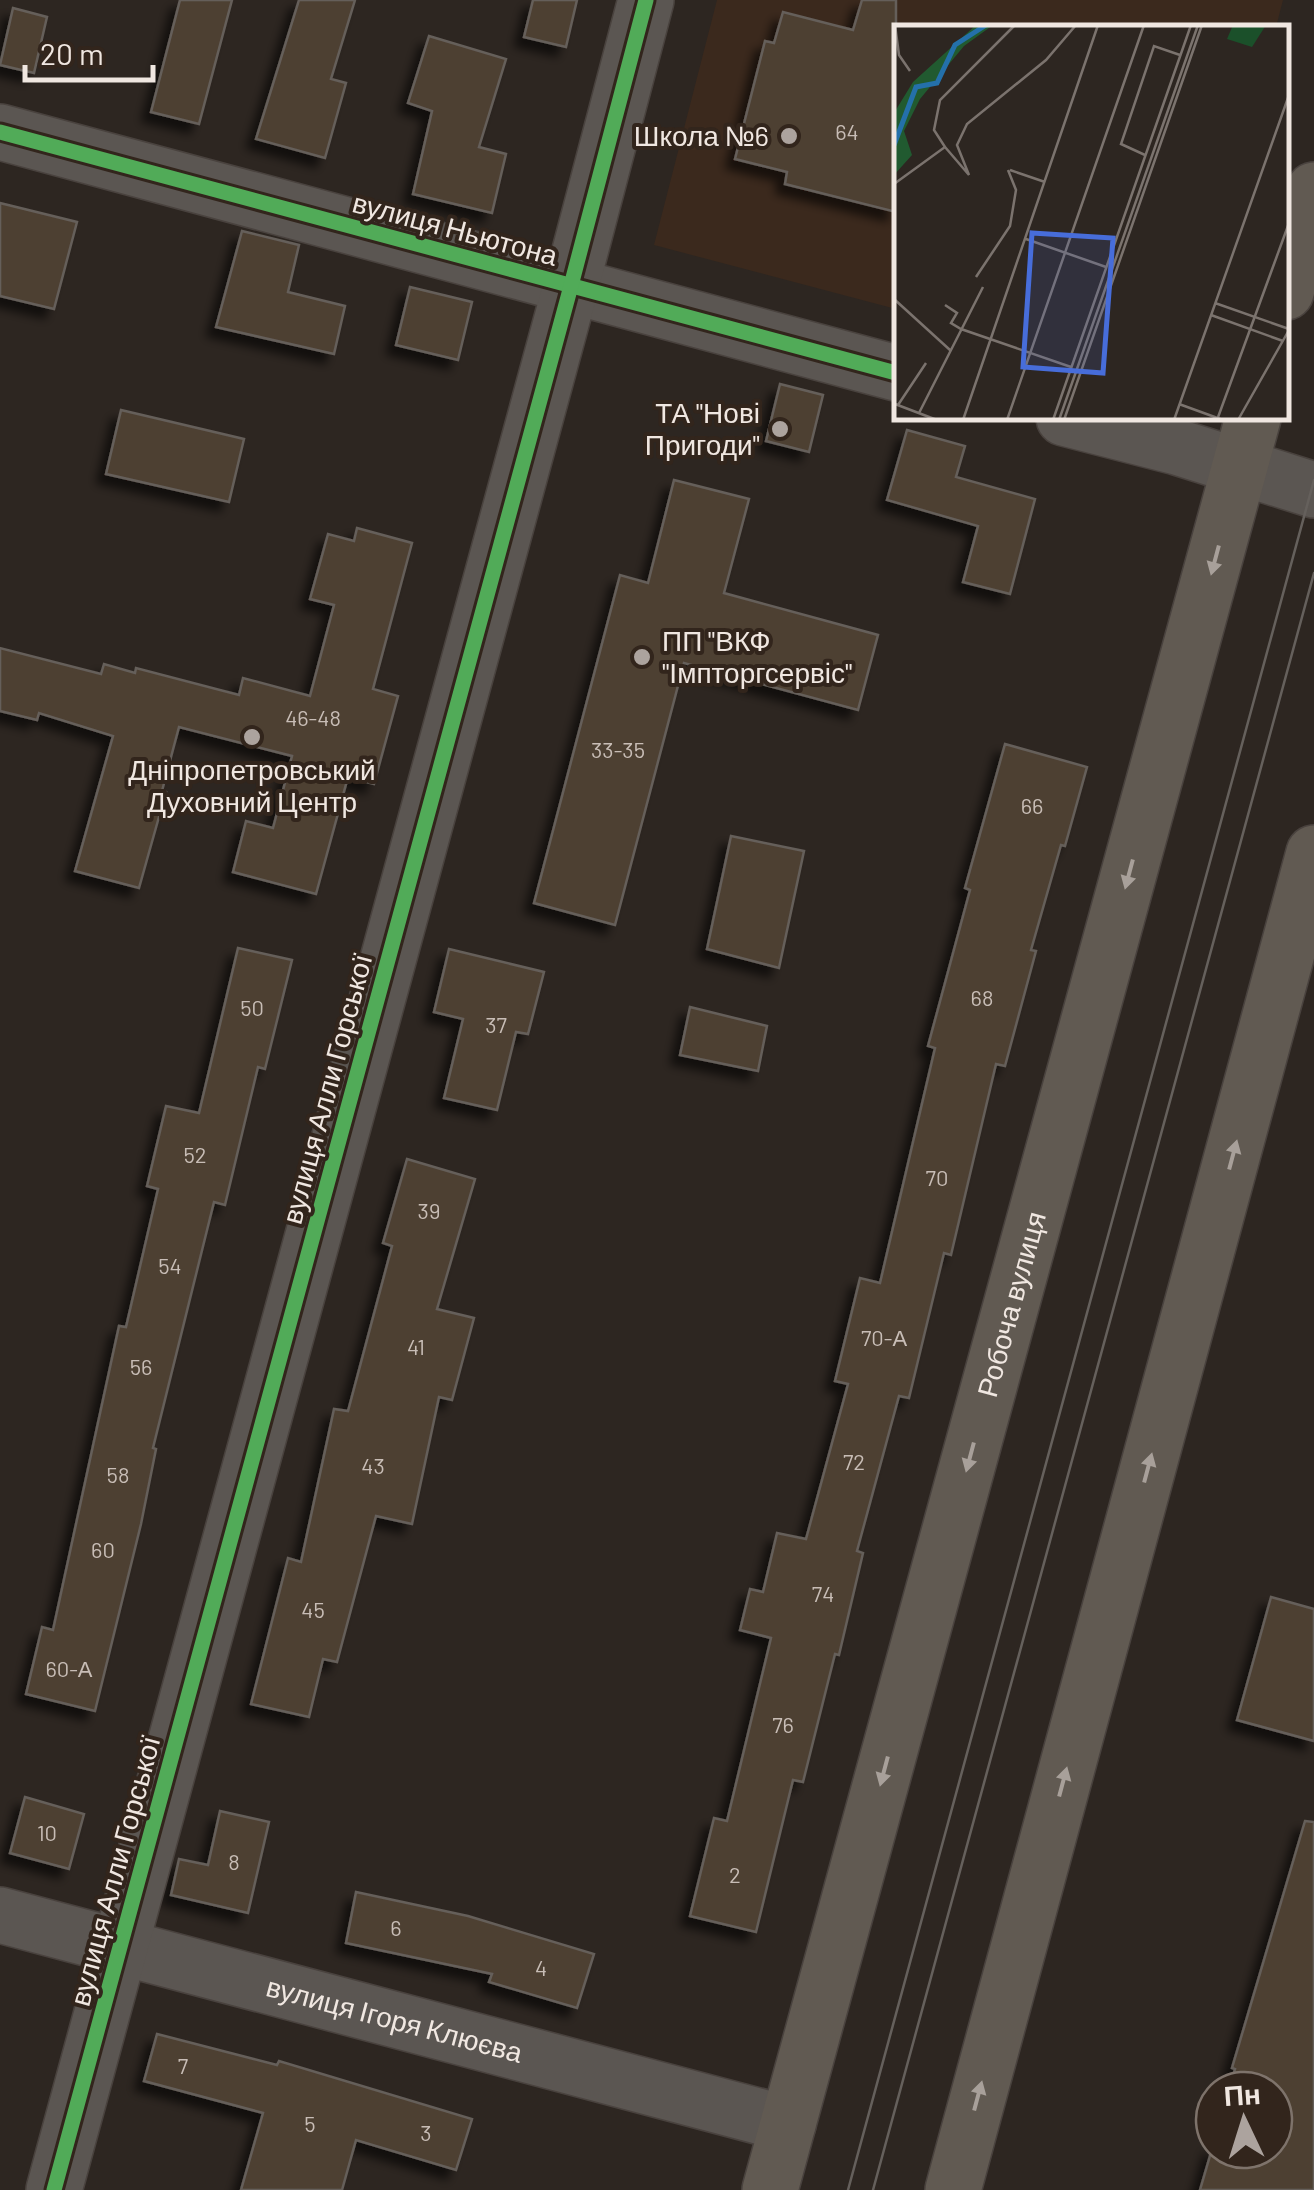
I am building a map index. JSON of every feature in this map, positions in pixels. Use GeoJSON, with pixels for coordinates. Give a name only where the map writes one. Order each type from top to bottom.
{"type":"FeatureCollection","features":[{"type":"Feature","properties":{"kind":"main road"},"geometry":{"type":"LineString","coordinates":[[1289,281],[1314,190]]}},
{"type":"Feature","properties":{"kind":"main road","name":"Робоча вулиця"},"geometry":{"type":"LineString","coordinates":[[770,2190],[1246,442]]}},
{"type":"Feature","properties":{"kind":"main road"},"geometry":{"type":"LineString","coordinates":[[953,2190],[1314,854]]}},
{"type":"Feature","properties":{"kind":"street","name":"вулиця Алли Горської"},"geometry":{"type":"LineString","coordinates":[[54,2190],[646,0]]}},
{"type":"Feature","properties":{"kind":"street","name":"вулиця Ньютона"},"geometry":{"type":"LineString","coordinates":[[0,132],[894,372]]}},
{"type":"Feature","properties":{"kind":"street"},"geometry":{"type":"LineString","coordinates":[[1079,420],[1246,442],[1314,490]]}},
{"type":"Feature","properties":{"kind":"street","name":"вулиця Ігоря Клюєва"},"geometry":{"type":"LineString","coordinates":[[0,1915],[788,2124]]}},
{"type":"Feature","properties":{"kind":"shaded area","name":"Школа №6"},"geometry":{"type":"Polygon","coordinates":[[[717,0],[1283,0],[1277,25],[894,25],[894,308],[654,245],[717,0]]]}},
{"type":"Feature","properties":{"kind":"building"},"geometry":{"type":"Polygon","coordinates":[[[180,0],[232,0],[199,124],[151,112],[180,0]]]}},
{"type":"Feature","properties":{"kind":"building"},"geometry":{"type":"Polygon","coordinates":[[[299,0],[355,0],[331,79],[346,83],[325,158],[256,139],[299,0]]]}},
{"type":"Feature","properties":{"kind":"building"},"geometry":{"type":"Polygon","coordinates":[[[533,0],[577,0],[566,47],[524,37],[533,0]]]}},
{"type":"Feature","properties":{"kind":"building"},"geometry":{"type":"Polygon","coordinates":[[[862,0],[896,0],[894,211],[785,184],[787,172],[735,159],[765,41],[774,43],[783,12],[853,30],[862,0]]]}},
{"type":"Feature","properties":{"kind":"building"},"geometry":{"type":"Polygon","coordinates":[[[13,8],[47,17],[34,73],[0,65],[13,8]]]}},
{"type":"Feature","properties":{"kind":"building"},"geometry":{"type":"Polygon","coordinates":[[[429,36],[506,59],[479,147],[506,154],[492,213],[413,194],[432,111],[408,103],[429,36]]]}},
{"type":"Feature","properties":{"kind":"building"},"geometry":{"type":"Polygon","coordinates":[[[0,203],[77,222],[54,309],[0,296],[0,203]]]}},
{"type":"Feature","properties":{"kind":"building"},"geometry":{"type":"Polygon","coordinates":[[[242,231],[299,245],[288,292],[345,306],[334,354],[216,327],[242,231]]]}},
{"type":"Feature","properties":{"kind":"building"},"geometry":{"type":"Polygon","coordinates":[[[410,287],[472,302],[458,360],[396,345],[410,287]]]}},
{"type":"Feature","properties":{"kind":"building"},"geometry":{"type":"Polygon","coordinates":[[[780,384],[823,395],[809,452],[766,441],[780,384]]]}},
{"type":"Feature","properties":{"kind":"building"},"geometry":{"type":"Polygon","coordinates":[[[121,410],[244,439],[229,502],[106,474],[121,410]]]}},
{"type":"Feature","properties":{"kind":"building"},"geometry":{"type":"Polygon","coordinates":[[[907,430],[965,446],[956,477],[1035,499],[1010,594],[963,582],[978,526],[887,500],[907,430]]]}},
{"type":"Feature","properties":{"kind":"building"},"geometry":{"type":"Polygon","coordinates":[[[674,480],[749,499],[724,593],[878,635],[858,710],[684,663],[615,925],[534,903],[620,575],[648,583],[674,480]]]}},
{"type":"Feature","properties":{"kind":"building"},"geometry":{"type":"Polygon","coordinates":[[[357,528],[412,543],[373,689],[398,696],[374,784],[348,777],[316,894],[233,872],[246,821],[273,828],[292,756],[179,727],[162,791],[166,792],[139,888],[75,871],[113,736],[39,713],[37,720],[0,711],[0,648],[101,674],[104,664],[135,673],[136,668],[239,695],[243,678],[310,696],[334,605],[310,599],[328,534],[354,541],[357,528]]]}},
{"type":"Feature","properties":{"kind":"building"},"geometry":{"type":"Polygon","coordinates":[[[1005,744],[1087,767],[1031,950],[1036,951],[1005,1066],[996,1064],[951,1255],[944,1253],[909,1398],[899,1396],[857,1551],[863,1553],[839,1655],[835,1654],[803,1782],[793,1780],[756,1932],[690,1916],[714,1818],[727,1821],[771,1638],[740,1630],[750,1589],[763,1592],[777,1533],[806,1539],[848,1384],[835,1381],[860,1278],[880,1283],[935,1048],[928,1046],[970,890],[965,888],[1005,744]]]}},
{"type":"Feature","properties":{"kind":"building"},"geometry":{"type":"Polygon","coordinates":[[[731,836],[804,851],[779,968],[707,949],[731,836]]]}},
{"type":"Feature","properties":{"kind":"building"},"geometry":{"type":"Polygon","coordinates":[[[238,948],[292,960],[265,1069],[258,1067],[225,1205],[214,1202],[153,1448],[156,1449],[141,1524],[95,1711],[26,1694],[42,1627],[53,1630],[119,1326],[126,1327],[158,1189],[147,1186],[166,1106],[199,1113],[238,948]]]}},
{"type":"Feature","properties":{"kind":"building"},"geometry":{"type":"Polygon","coordinates":[[[449,949],[544,972],[528,1034],[516,1032],[497,1110],[444,1098],[463,1019],[434,1012],[449,949]]]}},
{"type":"Feature","properties":{"kind":"building"},"geometry":{"type":"Polygon","coordinates":[[[690,1007],[767,1026],[758,1071],[680,1055],[690,1007]]]}},
{"type":"Feature","properties":{"kind":"building"},"geometry":{"type":"Polygon","coordinates":[[[407,1159],[475,1179],[437,1309],[474,1318],[452,1400],[439,1397],[412,1524],[376,1516],[337,1662],[323,1659],[309,1717],[251,1704],[288,1558],[301,1562],[334,1409],[348,1411],[392,1246],[383,1243],[407,1159]]]}},
{"type":"Feature","properties":{"kind":"building"},"geometry":{"type":"Polygon","coordinates":[[[1271,1597],[1314,1609],[1314,1741],[1237,1720],[1271,1597]]]}},
{"type":"Feature","properties":{"kind":"building"},"geometry":{"type":"Polygon","coordinates":[[[25,1797],[84,1814],[69,1869],[10,1853],[25,1797]]]}},
{"type":"Feature","properties":{"kind":"building"},"geometry":{"type":"Polygon","coordinates":[[[220,1811],[269,1822],[248,1913],[171,1895],[179,1859],[208,1865],[220,1811]]]}},
{"type":"Feature","properties":{"kind":"building"},"geometry":{"type":"Polygon","coordinates":[[[1305,1821],[1314,1822],[1314,2190],[1200,2190],[1206,2170],[1294,2170],[1294,2070],[1232,2068],[1305,1821]]]}},
{"type":"Feature","properties":{"kind":"building"},"geometry":{"type":"Polygon","coordinates":[[[356,1892],[468,1916],[594,1954],[577,2008],[489,1982],[492,1974],[346,1943],[356,1892]]]}},
{"type":"Feature","properties":{"kind":"building"},"geometry":{"type":"Polygon","coordinates":[[[157,2034],[277,2065],[279,2061],[472,2119],[456,2170],[356,2140],[342,2190],[241,2190],[263,2113],[144,2081],[157,2034]]]}},
{"type":"Feature","properties":{"kind":"tram line"},"geometry":{"type":"LineString","coordinates":[[848,2190],[1314,480]]}},
{"type":"Feature","properties":{"kind":"tram line"},"geometry":{"type":"LineString","coordinates":[[873,2190],[1314,573]]}},
{"type":"Feature","properties":{"kind":"cycle path"},"geometry":{"type":"LineString","coordinates":[[54,2190],[646,0]]}},
{"type":"Feature","properties":{"kind":"cycle path"},"geometry":{"type":"LineString","coordinates":[[0,132],[894,372]]}},
{"type":"Feature","properties":{"kind":"place","name":"Школа №6"},"geometry":{"type":"Point","coordinates":[789,136]}},
{"type":"Feature","properties":{"kind":"place","name":"ТА \"Нові Пригоди\""},"geometry":{"type":"Point","coordinates":[780,429]}},
{"type":"Feature","properties":{"kind":"place","name":"ПП \"ВКФ \"Імпторгсервіс\""},"geometry":{"type":"Point","coordinates":[642,657]}},
{"type":"Feature","properties":{"kind":"place","name":"Дніпропетровський Духовний Центр"},"geometry":{"type":"Point","coordinates":[252,737]}}]}
